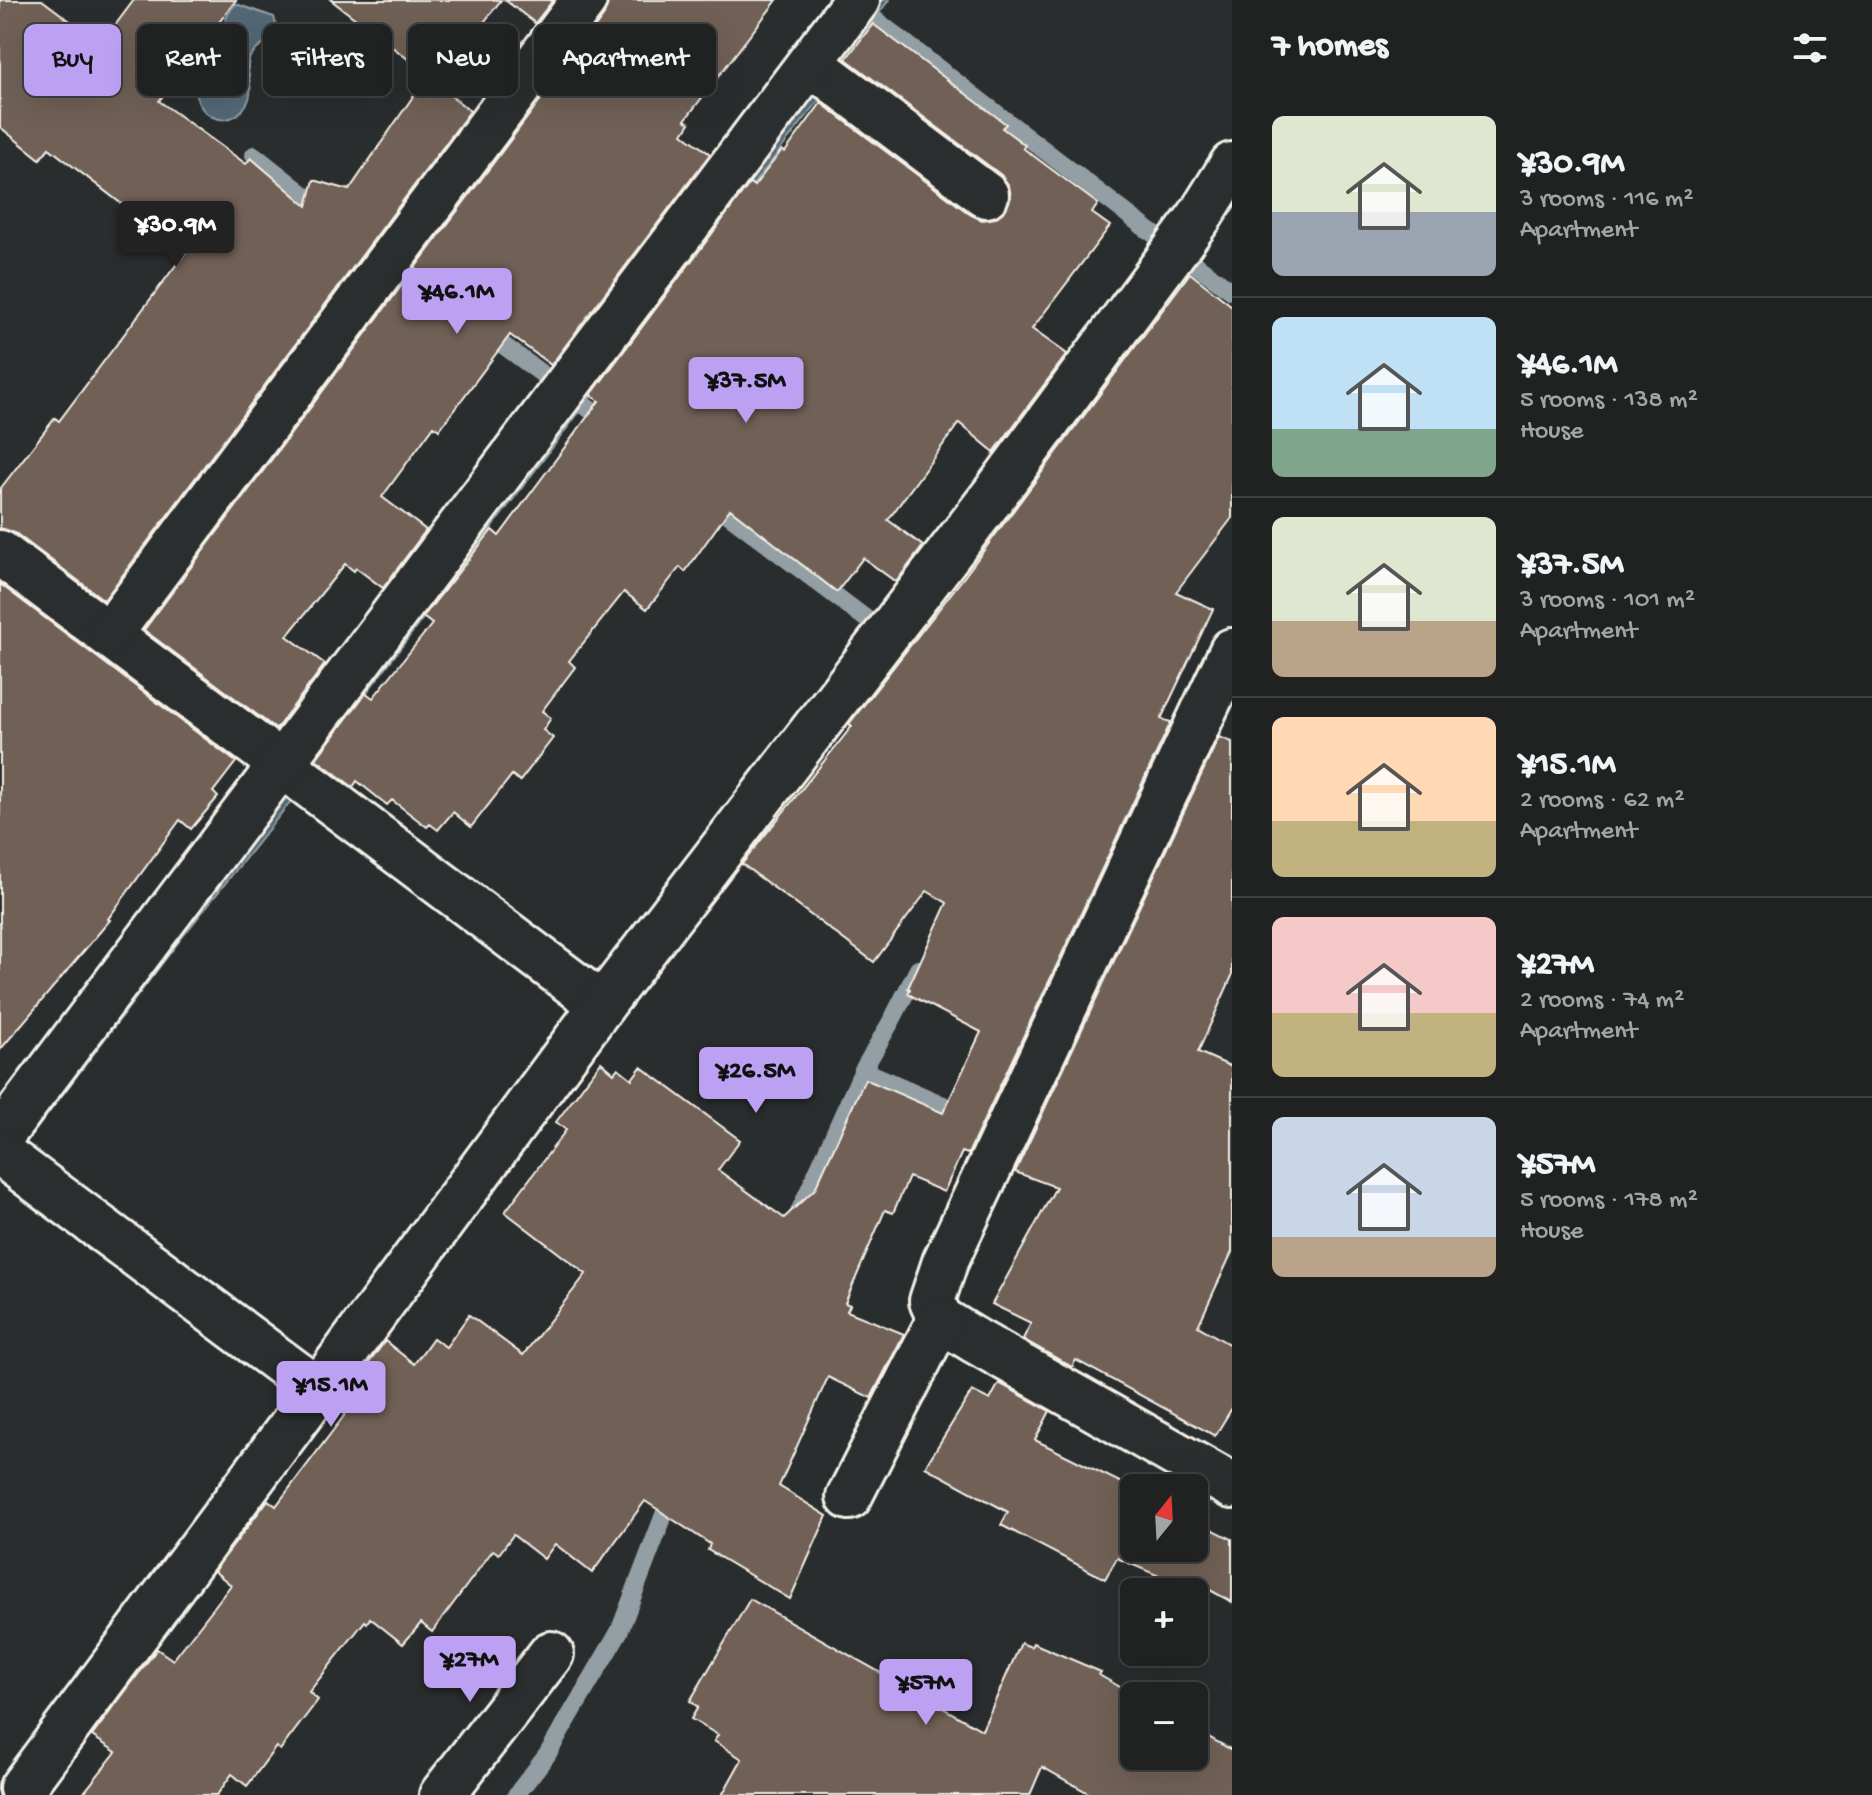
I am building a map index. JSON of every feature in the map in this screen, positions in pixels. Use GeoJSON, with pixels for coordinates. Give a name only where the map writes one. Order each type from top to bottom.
{"type":"FeatureCollection","features":[{"type":"Feature","properties":{"kind":"street"},"geometry":{"type":"LineString","coordinates":[[109,635],[584,0]]}},
{"type":"Feature","properties":{"kind":"street"},"geometry":{"type":"LineString","coordinates":[[0,1137],[857,0]]}},
{"type":"Feature","properties":{"kind":"street"},"geometry":{"type":"LineString","coordinates":[[810,63],[986,195]]}},
{"type":"Feature","properties":{"kind":"street"},"geometry":{"type":"LineString","coordinates":[[22,1788],[602,1005],[993,496],[1200,216],[1232,165]]}},
{"type":"Feature","properties":{"kind":"street"},"geometry":{"type":"LineString","coordinates":[[0,553],[602,1005]]}},
{"type":"Feature","properties":{"kind":"street"},"geometry":{"type":"LineString","coordinates":[[1232,651],[945,1262],[932,1301],[940,1319],[1232,1486]]}},
{"type":"Feature","properties":{"kind":"street"},"geometry":{"type":"LineString","coordinates":[[0,1153],[318,1390]]}},
{"type":"Feature","properties":{"kind":"street"},"geometry":{"type":"LineString","coordinates":[[849,1497],[940,1319]]}},
{"type":"Feature","properties":{"kind":"street"},"geometry":{"type":"LineString","coordinates":[[442,1795],[551,1654]]}},
{"type":"Feature","properties":{"kind":"water"},"geometry":{"type":"Polygon","coordinates":[[[869,0],[889,0],[835,70],[831,85],[708,242],[315,761],[291,801],[180,940],[0,1177],[0,1152],[869,0]]]}},
{"type":"Feature","properties":{"kind":"water"},"geometry":{"type":"Polygon","coordinates":[[[236,4],[274,17],[276,24],[263,24],[263,44],[248,62],[250,92],[246,105],[239,114],[221,119],[205,112],[196,96],[247,96],[247,24],[225,24],[236,4]]]}},
{"type":"Feature","properties":{"kind":"building"},"geometry":{"type":"Polygon","coordinates":[[[0,0],[42,0],[74,24],[24,24],[24,96],[121,96],[121,24],[116,24],[134,0],[236,0],[218,24],[137,24],[137,96],[163,96],[159,101],[246,164],[251,158],[307,206],[314,180],[349,190],[413,96],[452,96],[470,111],[104,600],[15,533],[0,528],[0,489],[55,418],[59,421],[185,253],[49,148],[40,159],[0,127],[0,0]]]}},
{"type":"Feature","properties":{"kind":"building"},"geometry":{"type":"Polygon","coordinates":[[[331,0],[501,0],[483,24],[408,24],[408,59],[392,47],[392,24],[362,24],[331,0]]]}},
{"type":"Feature","properties":{"kind":"building"},"geometry":{"type":"Polygon","coordinates":[[[505,0],[553,0],[535,23],[505,0]]]}},
{"type":"Feature","properties":{"kind":"building"},"geometry":{"type":"Polygon","coordinates":[[[608,0],[777,0],[716,80],[716,24],[597,24],[604,15],[608,0]]]}},
{"type":"Feature","properties":{"kind":"building"},"geometry":{"type":"Polygon","coordinates":[[[873,24],[1006,124],[1002,128],[1025,145],[1023,148],[1098,204],[1092,213],[1110,226],[1032,329],[1067,354],[994,452],[959,423],[888,520],[923,546],[896,582],[863,558],[837,592],[730,509],[685,572],[680,567],[647,609],[624,592],[569,661],[575,667],[542,711],[551,718],[543,730],[553,738],[520,781],[512,775],[471,827],[453,812],[438,830],[430,824],[427,827],[392,800],[387,805],[357,781],[353,787],[316,759],[366,693],[373,698],[432,624],[423,617],[492,530],[499,536],[599,401],[591,395],[750,183],[754,186],[782,150],[785,152],[821,103],[971,215],[982,220],[995,218],[1006,209],[1011,197],[1009,186],[1001,175],[846,59],[873,24]]]}},
{"type":"Feature","properties":{"kind":"building"},"geometry":{"type":"Polygon","coordinates":[[[543,96],[703,96],[685,120],[690,123],[683,134],[710,154],[551,365],[510,335],[439,430],[434,426],[382,497],[426,530],[383,588],[356,568],[354,571],[345,564],[287,636],[325,664],[276,729],[144,630],[543,96]]]}},
{"type":"Feature","properties":{"kind":"building"},"geometry":{"type":"Polygon","coordinates":[[[1190,273],[1232,306],[1232,518],[1176,592],[1213,609],[1161,719],[1171,722],[968,1154],[962,1152],[944,1192],[909,1177],[893,1213],[885,1210],[845,1303],[850,1305],[847,1311],[904,1334],[871,1398],[828,1377],[779,1486],[827,1516],[790,1599],[708,1550],[710,1544],[645,1501],[592,1573],[555,1544],[544,1559],[513,1535],[499,1554],[493,1550],[432,1632],[421,1623],[403,1644],[370,1618],[367,1623],[365,1621],[309,1692],[318,1700],[280,1750],[276,1747],[247,1786],[232,1774],[217,1795],[82,1795],[116,1752],[92,1736],[157,1649],[173,1660],[231,1585],[214,1571],[268,1500],[276,1506],[365,1388],[356,1381],[385,1341],[414,1364],[433,1338],[446,1347],[469,1315],[523,1355],[586,1274],[505,1212],[566,1130],[556,1122],[601,1062],[614,1073],[618,1068],[632,1079],[641,1067],[740,1140],[718,1170],[784,1218],[815,1189],[865,1079],[943,1113],[981,1032],[908,994],[908,988],[947,903],[927,891],[874,962],[742,864],[852,726],[849,724],[964,577],[1190,273]]]}},
{"type":"Feature","properties":{"kind":"building"},"geometry":{"type":"Polygon","coordinates":[[[0,584],[236,762],[213,792],[218,797],[191,829],[180,820],[110,920],[0,1050],[0,584]]]}},
{"type":"Feature","properties":{"kind":"building"},"geometry":{"type":"Polygon","coordinates":[[[1219,737],[1232,742],[1232,976],[1198,1052],[1232,1067],[1232,1252],[1198,1326],[1232,1346],[1232,1408],[1215,1436],[1076,1360],[1072,1367],[1023,1339],[1031,1323],[992,1304],[1056,1187],[1015,1172],[1219,737]]]}},
{"type":"Feature","properties":{"kind":"building"},"geometry":{"type":"Polygon","coordinates":[[[999,1383],[1050,1411],[1035,1440],[1120,1482],[1120,1559],[1117,1558],[1105,1579],[1001,1525],[1008,1512],[925,1467],[972,1391],[990,1400],[999,1383]]]}},
{"type":"Feature","properties":{"kind":"building"},"geometry":{"type":"Polygon","coordinates":[[[1208,1527],[1232,1539],[1232,1602],[1208,1589],[1208,1578],[1164,1578],[1126,1562],[1208,1562],[1208,1527]]]}},
{"type":"Feature","properties":{"kind":"building"},"geometry":{"type":"Polygon","coordinates":[[[750,1599],[982,1730],[1021,1643],[1031,1647],[1033,1643],[1101,1672],[1099,1675],[1120,1687],[1120,1770],[1208,1770],[1208,1737],[1232,1750],[1232,1795],[1092,1795],[1042,1767],[1030,1795],[722,1795],[742,1759],[714,1741],[718,1735],[691,1719],[698,1707],[690,1701],[750,1599]]]}},
{"type":"Feature","properties":{"kind":"waterway"},"geometry":{"type":"LineString","coordinates":[[869,15],[1232,291]]}},
{"type":"Feature","properties":{"kind":"waterway"},"geometry":{"type":"LineString","coordinates":[[254,155],[326,212]]}},
{"type":"Feature","properties":{"kind":"waterway"},"geometry":{"type":"LineString","coordinates":[[484,331],[611,425]]}},
{"type":"Feature","properties":{"kind":"waterway"},"geometry":{"type":"LineString","coordinates":[[708,499],[927,665]]}},
{"type":"Feature","properties":{"kind":"waterway"},"geometry":{"type":"LineString","coordinates":[[796,1219],[863,1070],[918,969]]}},
{"type":"Feature","properties":{"kind":"waterway"},"geometry":{"type":"LineString","coordinates":[[863,1070],[1051,1152]]}},
{"type":"Feature","properties":{"kind":"waterway"},"geometry":{"type":"LineString","coordinates":[[516,1795],[547,1755],[619,1632],[672,1494]]}}]}
